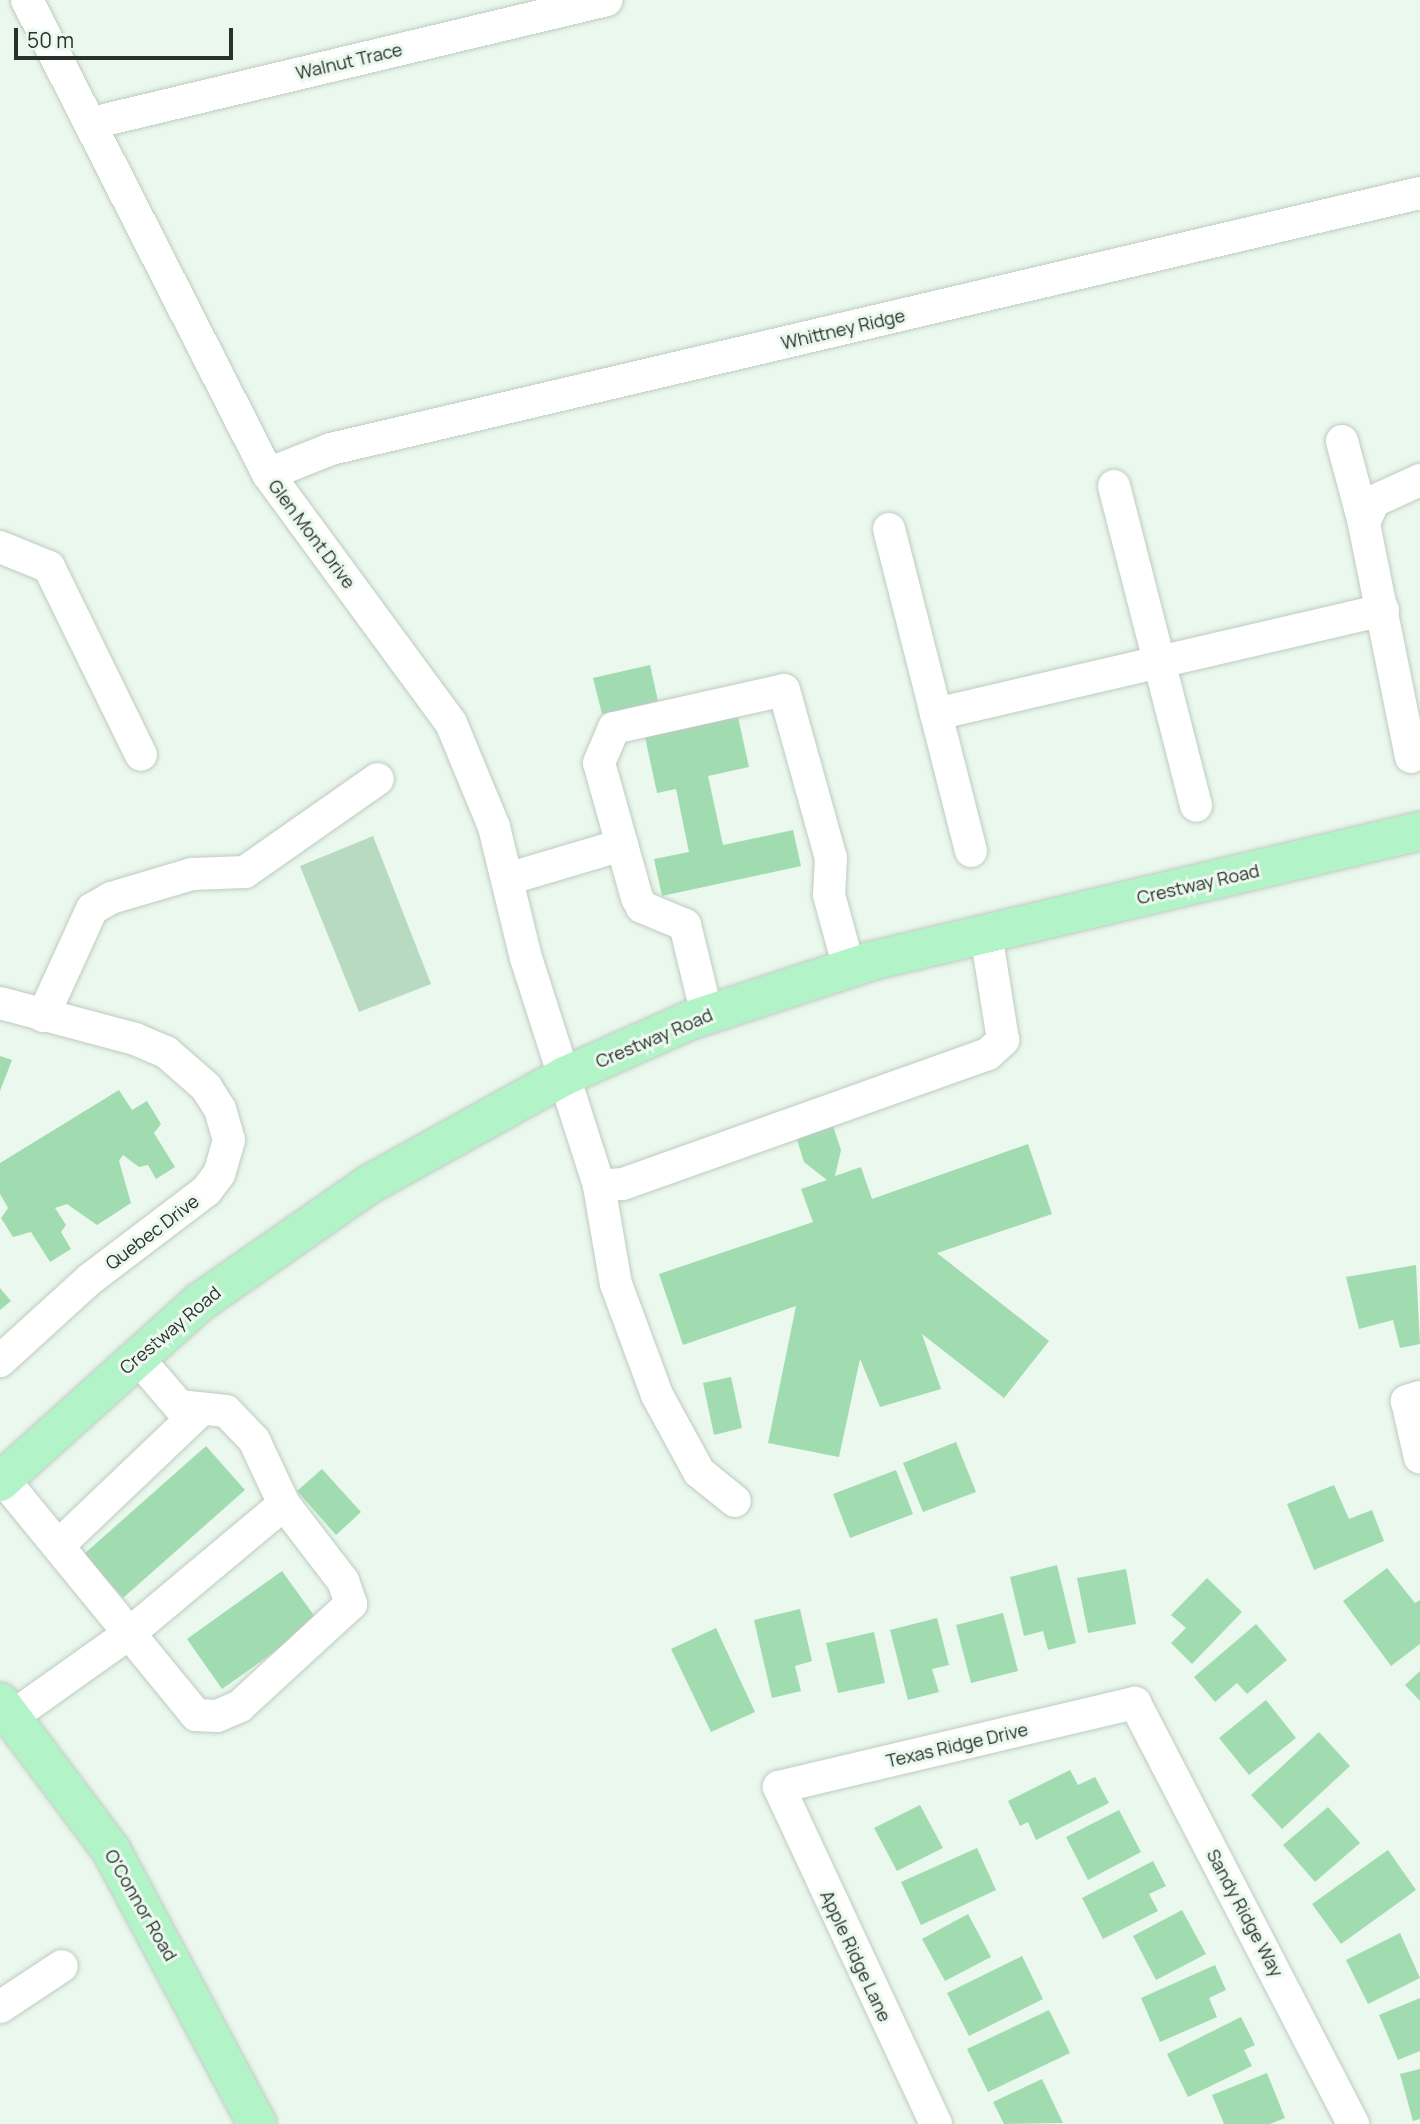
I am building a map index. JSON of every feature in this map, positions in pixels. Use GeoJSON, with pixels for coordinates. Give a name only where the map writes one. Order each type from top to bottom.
{"type":"FeatureCollection","features":[{"type":"Feature","properties":{"kind":"main road","name":"Crestway Road"},"geometry":{"type":"LineString","coordinates":[[1,1480],[200,1302],[370,1184],[565,1076],[707,1015],[849,968],[1420,831]]}},
{"type":"Feature","properties":{"kind":"main road","name":"O'Connor Road"},"geometry":{"type":"LineString","coordinates":[[6,1709],[111,1850],[257,2124]]}},
{"type":"Feature","properties":{"kind":"street","name":"Glen Mont Drive"},"geometry":{"type":"LineString","coordinates":[[27,0],[92,122],[268,474],[451,723],[494,827],[507,879],[599,1186],[616,1284],[657,1395],[699,1472],[735,1501]]}},
{"type":"Feature","properties":{"kind":"street","name":"Walnut Trace"},"geometry":{"type":"LineString","coordinates":[[92,122],[607,0]]}},
{"type":"Feature","properties":{"kind":"street","name":"Whittney Ridge"},"geometry":{"type":"LineString","coordinates":[[268,474],[331,449],[1420,193]]}},
{"type":"Feature","properties":{"kind":"street"},"geometry":{"type":"LineString","coordinates":[[1342,441],[1383,610],[1411,757]]}},
{"type":"Feature","properties":{"kind":"street"},"geometry":{"type":"LineString","coordinates":[[1364,523],[1374,501],[1420,480]]}},
{"type":"Feature","properties":{"kind":"street"},"geometry":{"type":"LineString","coordinates":[[1114,486],[1196,806]]}},
{"type":"Feature","properties":{"kind":"street"},"geometry":{"type":"LineString","coordinates":[[889,529],[971,851]]}},
{"type":"Feature","properties":{"kind":"street"},"geometry":{"type":"LineString","coordinates":[[0,547],[49,567],[141,755]]}},
{"type":"Feature","properties":{"kind":"street"},"geometry":{"type":"LineString","coordinates":[[936,714],[1383,610]]}},
{"type":"Feature","properties":{"kind":"street"},"geometry":{"type":"LineString","coordinates":[[707,1015],[685,925],[642,907],[599,763],[614,728],[784,690],[831,858],[829,895],[849,968]]}},
{"type":"Feature","properties":{"kind":"street"},"geometry":{"type":"LineString","coordinates":[[44,1016],[92,909],[111,898],[192,874],[244,872],[378,779]]}},
{"type":"Feature","properties":{"kind":"street"},"geometry":{"type":"LineString","coordinates":[[507,879],[622,845]]}},
{"type":"Feature","properties":{"kind":"street"},"geometry":{"type":"LineString","coordinates":[[599,1186],[623,1184],[988,1054],[1003,1040],[986,934]]}},
{"type":"Feature","properties":{"kind":"street","name":"Quebec Drive"},"geometry":{"type":"LineString","coordinates":[[0,1003],[135,1039],[166,1052],[206,1087],[220,1110],[229,1140],[219,1174],[206,1191],[90,1279],[0,1361]]}},
{"type":"Feature","properties":{"kind":"street"},"geometry":{"type":"LineString","coordinates":[[1,1480],[59,1545],[196,1715],[217,1716],[240,1706],[351,1604],[343,1581],[284,1504],[254,1440],[226,1411],[179,1406],[137,1357]]}},
{"type":"Feature","properties":{"kind":"street"},"geometry":{"type":"LineString","coordinates":[[1413,1399],[1420,1458]]}},
{"type":"Feature","properties":{"kind":"street"},"geometry":{"type":"LineString","coordinates":[[59,1545],[202,1409]]}},
{"type":"Feature","properties":{"kind":"street"},"geometry":{"type":"LineString","coordinates":[[6,1709],[131,1632],[284,1504]]}},
{"type":"Feature","properties":{"kind":"street","name":"Texas Ridge Drive"},"geometry":{"type":"LineString","coordinates":[[779,1787],[1135,1703]]}},
{"type":"Feature","properties":{"kind":"street","name":"Sandy Ridge Way"},"geometry":{"type":"LineString","coordinates":[[1135,1703],[1353,2124]]}},
{"type":"Feature","properties":{"kind":"street","name":"Apple Ridge Lane"},"geometry":{"type":"LineString","coordinates":[[779,1787],[936,2124]]}},
{"type":"Feature","properties":{"kind":"street"},"geometry":{"type":"LineString","coordinates":[[0,2007],[62,1966]]}},
{"type":"Feature","properties":{"kind":"green space"},"geometry":{"type":"Polygon","coordinates":[[[373,836],[431,984],[359,1012],[300,866],[373,836]]]}},
{"type":"Feature","properties":{"kind":"building"},"geometry":{"type":"Polygon","coordinates":[[[650,665],[658,701],[602,714],[593,678],[650,665]]]}},
{"type":"Feature","properties":{"kind":"building"},"geometry":{"type":"Polygon","coordinates":[[[738,717],[749,767],[708,776],[723,845],[793,830],[801,866],[662,896],[654,859],[689,852],[676,789],[657,793],[645,737],[738,717]]]}},
{"type":"Feature","properties":{"kind":"building"},"geometry":{"type":"Polygon","coordinates":[[[0,1056],[12,1060],[0,1091],[0,1056]]]}},
{"type":"Feature","properties":{"kind":"building"},"geometry":{"type":"Polygon","coordinates":[[[119,1090],[132,1110],[147,1101],[161,1124],[154,1133],[175,1167],[156,1179],[148,1165],[139,1167],[123,1155],[119,1161],[131,1203],[97,1225],[67,1204],[55,1208],[66,1225],[61,1232],[71,1249],[50,1262],[31,1232],[13,1237],[1,1218],[8,1208],[0,1194],[0,1163],[119,1090]]]}},
{"type":"Feature","properties":{"kind":"building"},"geometry":{"type":"Polygon","coordinates":[[[830,1117],[841,1150],[835,1176],[861,1167],[872,1199],[1028,1144],[1052,1214],[937,1253],[1049,1341],[1004,1398],[922,1334],[941,1389],[880,1407],[860,1359],[839,1457],[768,1443],[796,1306],[683,1345],[659,1274],[813,1222],[801,1189],[827,1180],[804,1162],[794,1130],[830,1117]]]}},
{"type":"Feature","properties":{"kind":"building"},"geometry":{"type":"Polygon","coordinates":[[[1416,1265],[1420,1344],[1400,1348],[1393,1320],[1359,1329],[1346,1277],[1416,1265]]]}},
{"type":"Feature","properties":{"kind":"building"},"geometry":{"type":"Polygon","coordinates":[[[0,1288],[11,1301],[0,1310],[0,1288]]]}},
{"type":"Feature","properties":{"kind":"building"},"geometry":{"type":"Polygon","coordinates":[[[731,1377],[742,1428],[714,1435],[703,1383],[731,1377]]]}},
{"type":"Feature","properties":{"kind":"building"},"geometry":{"type":"Polygon","coordinates":[[[956,1442],[976,1492],[923,1512],[903,1463],[956,1442]]]}},
{"type":"Feature","properties":{"kind":"building"},"geometry":{"type":"Polygon","coordinates":[[[206,1446],[245,1490],[123,1598],[84,1554],[206,1446]]]}},
{"type":"Feature","properties":{"kind":"building"},"geometry":{"type":"Polygon","coordinates":[[[322,1469],[361,1512],[336,1535],[297,1491],[322,1469]]]}},
{"type":"Feature","properties":{"kind":"building"},"geometry":{"type":"Polygon","coordinates":[[[896,1470],[913,1514],[850,1538],[833,1494],[896,1470]]]}},
{"type":"Feature","properties":{"kind":"building"},"geometry":{"type":"Polygon","coordinates":[[[1334,1485],[1349,1519],[1372,1510],[1384,1541],[1314,1570],[1287,1504],[1334,1485]]]}},
{"type":"Feature","properties":{"kind":"building"},"geometry":{"type":"Polygon","coordinates":[[[1057,1565],[1076,1643],[1048,1650],[1043,1631],[1024,1636],[1010,1577],[1057,1565]]]}},
{"type":"Feature","properties":{"kind":"building"},"geometry":{"type":"Polygon","coordinates":[[[1387,1568],[1415,1603],[1420,1600],[1420,1644],[1391,1666],[1343,1601],[1387,1568]]]}},
{"type":"Feature","properties":{"kind":"building"},"geometry":{"type":"Polygon","coordinates":[[[1126,1569],[1136,1624],[1088,1633],[1077,1578],[1126,1569]]]}},
{"type":"Feature","properties":{"kind":"building"},"geometry":{"type":"Polygon","coordinates":[[[282,1571],[318,1621],[222,1689],[187,1639],[282,1571]]]}},
{"type":"Feature","properties":{"kind":"building"},"geometry":{"type":"Polygon","coordinates":[[[1207,1578],[1242,1612],[1192,1664],[1171,1643],[1186,1628],[1171,1615],[1207,1578]]]}},
{"type":"Feature","properties":{"kind":"building"},"geometry":{"type":"Polygon","coordinates":[[[800,1609],[812,1661],[795,1666],[801,1691],[772,1698],[754,1620],[800,1609]]]}},
{"type":"Feature","properties":{"kind":"building"},"geometry":{"type":"Polygon","coordinates":[[[1003,1613],[1018,1671],[971,1683],[956,1625],[1003,1613]]]}},
{"type":"Feature","properties":{"kind":"building"},"geometry":{"type":"Polygon","coordinates":[[[937,1618],[949,1665],[932,1669],[939,1692],[908,1700],[890,1630],[937,1618]]]}},
{"type":"Feature","properties":{"kind":"building"},"geometry":{"type":"Polygon","coordinates":[[[1256,1624],[1287,1660],[1247,1694],[1237,1683],[1215,1702],[1194,1677],[1256,1624]]]}},
{"type":"Feature","properties":{"kind":"building"},"geometry":{"type":"Polygon","coordinates":[[[716,1628],[755,1712],[711,1732],[671,1649],[716,1628]]]}},
{"type":"Feature","properties":{"kind":"building"},"geometry":{"type":"Polygon","coordinates":[[[874,1632],[885,1683],[838,1693],[826,1643],[874,1632]]]}},
{"type":"Feature","properties":{"kind":"building"},"geometry":{"type":"Polygon","coordinates":[[[1420,1671],[1420,1701],[1405,1685],[1420,1671]]]}},
{"type":"Feature","properties":{"kind":"building"},"geometry":{"type":"Polygon","coordinates":[[[1266,1700],[1296,1738],[1249,1775],[1219,1738],[1266,1700]]]}},
{"type":"Feature","properties":{"kind":"building"},"geometry":{"type":"Polygon","coordinates":[[[1319,1732],[1350,1766],[1282,1829],[1251,1795],[1319,1732]]]}},
{"type":"Feature","properties":{"kind":"building"},"geometry":{"type":"Polygon","coordinates":[[[1070,1770],[1078,1785],[1095,1777],[1109,1803],[1036,1840],[1028,1822],[1020,1826],[1008,1801],[1070,1770]]]}},
{"type":"Feature","properties":{"kind":"building"},"geometry":{"type":"Polygon","coordinates":[[[920,1805],[943,1848],[897,1871],[874,1828],[920,1805]]]}},
{"type":"Feature","properties":{"kind":"building"},"geometry":{"type":"Polygon","coordinates":[[[1328,1807],[1360,1843],[1315,1882],[1283,1845],[1328,1807]]]}},
{"type":"Feature","properties":{"kind":"building"},"geometry":{"type":"Polygon","coordinates":[[[1119,1810],[1141,1852],[1088,1880],[1066,1837],[1119,1810]]]}},
{"type":"Feature","properties":{"kind":"building"},"geometry":{"type":"Polygon","coordinates":[[[977,1848],[996,1890],[921,1925],[901,1882],[977,1848]]]}},
{"type":"Feature","properties":{"kind":"building"},"geometry":{"type":"Polygon","coordinates":[[[1388,1850],[1416,1890],[1341,1944],[1312,1904],[1388,1850]]]}},
{"type":"Feature","properties":{"kind":"building"},"geometry":{"type":"Polygon","coordinates":[[[1153,1861],[1166,1886],[1149,1894],[1158,1911],[1103,1939],[1082,1898],[1153,1861]]]}},
{"type":"Feature","properties":{"kind":"building"},"geometry":{"type":"Polygon","coordinates":[[[1182,1910],[1206,1954],[1156,1980],[1133,1936],[1182,1910]]]}},
{"type":"Feature","properties":{"kind":"building"},"geometry":{"type":"Polygon","coordinates":[[[968,1914],[991,1957],[945,1981],[922,1939],[968,1914]]]}},
{"type":"Feature","properties":{"kind":"building"},"geometry":{"type":"Polygon","coordinates":[[[1400,1933],[1420,1978],[1368,2004],[1346,1960],[1400,1933]]]}},
{"type":"Feature","properties":{"kind":"building"},"geometry":{"type":"Polygon","coordinates":[[[1022,1956],[1043,1999],[969,2036],[947,1993],[1022,1956]]]}},
{"type":"Feature","properties":{"kind":"building"},"geometry":{"type":"Polygon","coordinates":[[[1215,1965],[1226,1990],[1209,1998],[1217,2017],[1160,2042],[1141,1998],[1215,1965]]]}},
{"type":"Feature","properties":{"kind":"building"},"geometry":{"type":"Polygon","coordinates":[[[1420,1998],[1420,2051],[1398,2060],[1379,2015],[1420,1998]]]}},
{"type":"Feature","properties":{"kind":"building"},"geometry":{"type":"Polygon","coordinates":[[[1049,2010],[1070,2053],[988,2092],[967,2049],[1049,2010]]]}},
{"type":"Feature","properties":{"kind":"building"},"geometry":{"type":"Polygon","coordinates":[[[1241,2017],[1255,2045],[1244,2050],[1252,2066],[1188,2097],[1167,2054],[1241,2017]]]}},
{"type":"Feature","properties":{"kind":"building"},"geometry":{"type":"Polygon","coordinates":[[[1420,2069],[1420,2119],[1413,2121],[1400,2074],[1420,2069]]]}},
{"type":"Feature","properties":{"kind":"building"},"geometry":{"type":"Polygon","coordinates":[[[1267,2073],[1285,2118],[1270,2124],[1224,2124],[1212,2095],[1267,2073]]]}},
{"type":"Feature","properties":{"kind":"building"},"geometry":{"type":"Polygon","coordinates":[[[1042,2079],[1063,2123],[1004,2124],[993,2102],[1042,2079]]]}}]}
